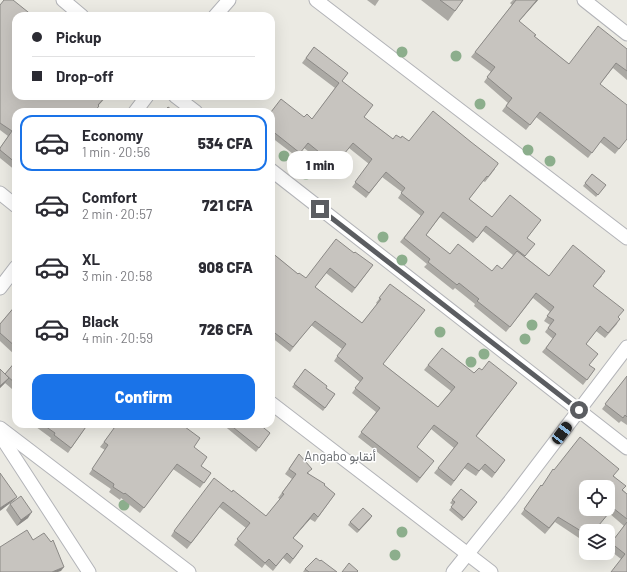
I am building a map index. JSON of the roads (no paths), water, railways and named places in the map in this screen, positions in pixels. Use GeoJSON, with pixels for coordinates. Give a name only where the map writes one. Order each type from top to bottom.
{"type":"FeatureCollection","features":[{"type":"Feature","properties":{"kind":"street"},"geometry":{"type":"LineString","coordinates":[[63,0],[77,12]]}},
{"type":"Feature","properties":{"kind":"street"},"geometry":{"type":"LineString","coordinates":[[218,12],[229,0]]}},
{"type":"Feature","properties":{"kind":"street"},"geometry":{"type":"LineString","coordinates":[[316,0],[627,238]]}},
{"type":"Feature","properties":{"kind":"street"},"geometry":{"type":"LineString","coordinates":[[584,0],[627,34]]}},
{"type":"Feature","properties":{"kind":"street"},"geometry":{"type":"LineString","coordinates":[[180,100],[191,108]]}},
{"type":"Feature","properties":{"kind":"street"},"geometry":{"type":"LineString","coordinates":[[275,173],[627,448]]}},
{"type":"Feature","properties":{"kind":"street"},"geometry":{"type":"LineString","coordinates":[[0,192],[12,202]]}},
{"type":"Feature","properties":{"kind":"street"},"geometry":{"type":"LineString","coordinates":[[0,288],[12,272]]}},
{"type":"Feature","properties":{"kind":"street"},"geometry":{"type":"LineString","coordinates":[[453,572],[510,501],[627,346]]}},
{"type":"Feature","properties":{"kind":"street"},"geometry":{"type":"LineString","coordinates":[[275,406],[491,572]]}},
{"type":"Feature","properties":{"kind":"street"},"geometry":{"type":"LineString","coordinates":[[0,428],[189,572]]}},
{"type":"Feature","properties":{"kind":"street"},"geometry":{"type":"LineString","coordinates":[[0,435],[89,572]]}},
{"type":"Feature","properties":{"kind":"district","name":"Angabo أنقابو"},"geometry":{"type":"Point","coordinates":[340,456]}}]}
